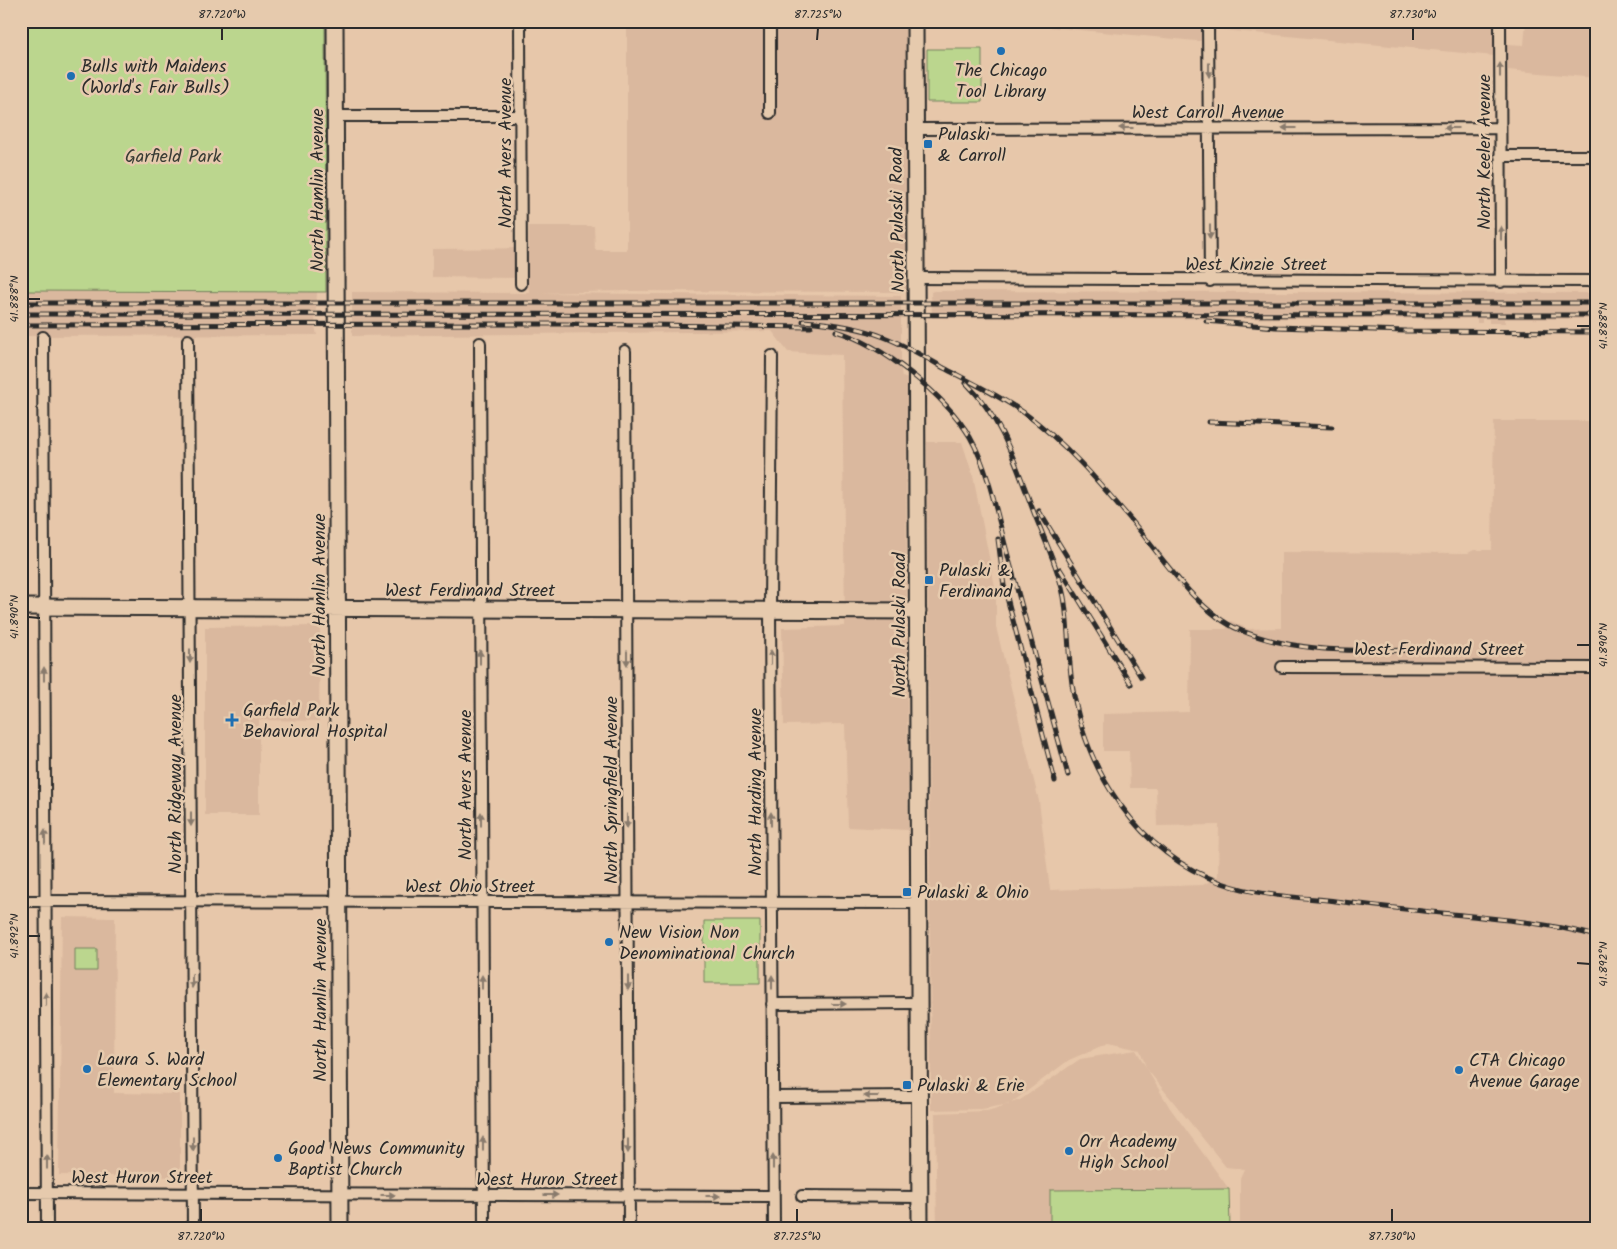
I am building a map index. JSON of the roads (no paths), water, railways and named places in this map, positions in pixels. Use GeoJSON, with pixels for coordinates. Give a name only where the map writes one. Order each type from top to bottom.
{"type":"FeatureCollection","features":[{"type":"Feature","properties":{"kind":"street","name":"North Hamlin Avenue"},"geometry":{"type":"LineString","coordinates":[[335,21],[340,1228]]}},
{"type":"Feature","properties":{"kind":"street","name":"North Avers Avenue"},"geometry":{"type":"LineString","coordinates":[[520,21],[521,284]]}},
{"type":"Feature","properties":{"kind":"street"},"geometry":{"type":"LineString","coordinates":[[770,21],[770,113]]}},
{"type":"Feature","properties":{"kind":"street","name":"North Pulaski Road"},"geometry":{"type":"LineString","coordinates":[[915,21],[920,1228]]}},
{"type":"Feature","properties":{"kind":"street"},"geometry":{"type":"LineString","coordinates":[[1208,21],[1210,281]]}},
{"type":"Feature","properties":{"kind":"street","name":"North Keeler Avenue"},"geometry":{"type":"LineString","coordinates":[[1500,21],[1501,282]]}},
{"type":"Feature","properties":{"kind":"street"},"geometry":{"type":"LineString","coordinates":[[335,116],[521,116]]}},
{"type":"Feature","properties":{"kind":"street","name":"West Carroll Avenue"},"geometry":{"type":"LineString","coordinates":[[915,130],[1500,128]]}},
{"type":"Feature","properties":{"kind":"street"},"geometry":{"type":"LineString","coordinates":[[1500,156],[1596,156]]}},
{"type":"Feature","properties":{"kind":"street","name":"West Kinzie Street"},"geometry":{"type":"LineString","coordinates":[[917,278],[1210,281],[1596,281]]}},
{"type":"Feature","properties":{"kind":"street"},"geometry":{"type":"LineString","coordinates":[[43,337],[47,1228]]}},
{"type":"Feature","properties":{"kind":"street","name":"North Ridgeway Avenue"},"geometry":{"type":"LineString","coordinates":[[188,340],[193,1228]]}},
{"type":"Feature","properties":{"kind":"street","name":"North Avers Avenue"},"geometry":{"type":"LineString","coordinates":[[480,343],[484,1228]]}},
{"type":"Feature","properties":{"kind":"street","name":"North Springfield Avenue"},"geometry":{"type":"LineString","coordinates":[[625,351],[629,1228]]}},
{"type":"Feature","properties":{"kind":"street","name":"North Harding Avenue"},"geometry":{"type":"LineString","coordinates":[[772,356],[770,610],[774,1228]]}},
{"type":"Feature","properties":{"kind":"street","name":"West Ferdinand Street"},"geometry":{"type":"LineString","coordinates":[[21,607],[918,611]]}},
{"type":"Feature","properties":{"kind":"street","name":"West Ferdinand Street"},"geometry":{"type":"LineString","coordinates":[[1282,667],[1596,668]]}},
{"type":"Feature","properties":{"kind":"street","name":"West Ohio Street"},"geometry":{"type":"LineString","coordinates":[[21,901],[919,903]]}},
{"type":"Feature","properties":{"kind":"street"},"geometry":{"type":"LineString","coordinates":[[772,1004],[919,1003]]}},
{"type":"Feature","properties":{"kind":"street"},"geometry":{"type":"LineString","coordinates":[[773,1097],[919,1096]]}},
{"type":"Feature","properties":{"kind":"street","name":"West Huron Street"},"geometry":{"type":"LineString","coordinates":[[21,1193],[774,1196]]}},
{"type":"Feature","properties":{"kind":"street"},"geometry":{"type":"LineString","coordinates":[[802,1196],[920,1197]]}},
{"type":"Feature","properties":{"kind":"railway"},"geometry":{"type":"LineString","coordinates":[[21,303],[1596,303]]}},
{"type":"Feature","properties":{"kind":"railway"},"geometry":{"type":"LineString","coordinates":[[21,314],[1596,315]]}},
{"type":"Feature","properties":{"kind":"railway"},"geometry":{"type":"LineString","coordinates":[[803,321],[854,328],[892,340],[1023,412],[1053,436],[1094,477],[1181,582],[1209,611],[1224,622],[1264,638],[1312,648],[1362,651],[1437,650]]}},
{"type":"Feature","properties":{"kind":"railway"},"geometry":{"type":"LineString","coordinates":[[1206,321],[1276,327],[1406,331],[1596,332]]}},
{"type":"Feature","properties":{"kind":"railway"},"geometry":{"type":"LineString","coordinates":[[21,325],[563,324],[811,327]]}},
{"type":"Feature","properties":{"kind":"railway"},"geometry":{"type":"LineString","coordinates":[[836,331],[873,348],[892,360],[929,389],[959,421],[977,450],[992,495],[1068,775]]}},
{"type":"Feature","properties":{"kind":"railway"},"geometry":{"type":"LineString","coordinates":[[966,383],[990,412],[1007,443],[1058,575],[1066,608],[1072,684],[1079,716],[1089,747],[1103,777],[1120,804],[1141,830],[1165,851],[1192,869],[1222,883],[1247,890],[1524,922],[1596,936]]}},
{"type":"Feature","properties":{"kind":"railway"},"geometry":{"type":"LineString","coordinates":[[1209,422],[1332,427]]}},
{"type":"Feature","properties":{"kind":"railway"},"geometry":{"type":"LineString","coordinates":[[1039,511],[1141,677]]}},
{"type":"Feature","properties":{"kind":"railway"},"geometry":{"type":"LineString","coordinates":[[998,539],[1004,586],[1055,781]]}},
{"type":"Feature","properties":{"kind":"railway"},"geometry":{"type":"LineString","coordinates":[[1060,569],[1131,684]]}},
{"type":"Feature","properties":{"kind":"place","name":"The Chicago Tool Library"},"geometry":{"type":"Point","coordinates":[1001,51]}},
{"type":"Feature","properties":{"kind":"place","name":"Bulls with Maidens (World's Fair Bulls)"},"geometry":{"type":"Point","coordinates":[71,76]}},
{"type":"Feature","properties":{"kind":"place","name":"Pulaski & Carroll"},"geometry":{"type":"Point","coordinates":[928,144]}},
{"type":"Feature","properties":{"kind":"place","name":"Pulaski & Ferdinand"},"geometry":{"type":"Point","coordinates":[929,580]}},
{"type":"Feature","properties":{"kind":"place","name":"Garfield Park Behavioral Hospital"},"geometry":{"type":"Point","coordinates":[232,720]}},
{"type":"Feature","properties":{"kind":"place","name":"Pulaski & Ohio"},"geometry":{"type":"Point","coordinates":[907,892]}},
{"type":"Feature","properties":{"kind":"place","name":"New Vision Non Denominational Church"},"geometry":{"type":"Point","coordinates":[609,942]}},
{"type":"Feature","properties":{"kind":"place","name":"Laura S. Ward Elementary School"},"geometry":{"type":"Point","coordinates":[87,1069]}},
{"type":"Feature","properties":{"kind":"place","name":"CTA Chicago Avenue Garage"},"geometry":{"type":"Point","coordinates":[1459,1070]}},
{"type":"Feature","properties":{"kind":"place","name":"Pulaski & Erie"},"geometry":{"type":"Point","coordinates":[907,1085]}},
{"type":"Feature","properties":{"kind":"place","name":"Orr Academy High School"},"geometry":{"type":"Point","coordinates":[1069,1151]}},
{"type":"Feature","properties":{"kind":"place","name":"Good News Community Baptist Church"},"geometry":{"type":"Point","coordinates":[278,1158]}},
{"type":"Feature","properties":{"kind":"park label","name":"Garfield Park"},"geometry":{"type":"Point","coordinates":[173,156]}}]}
